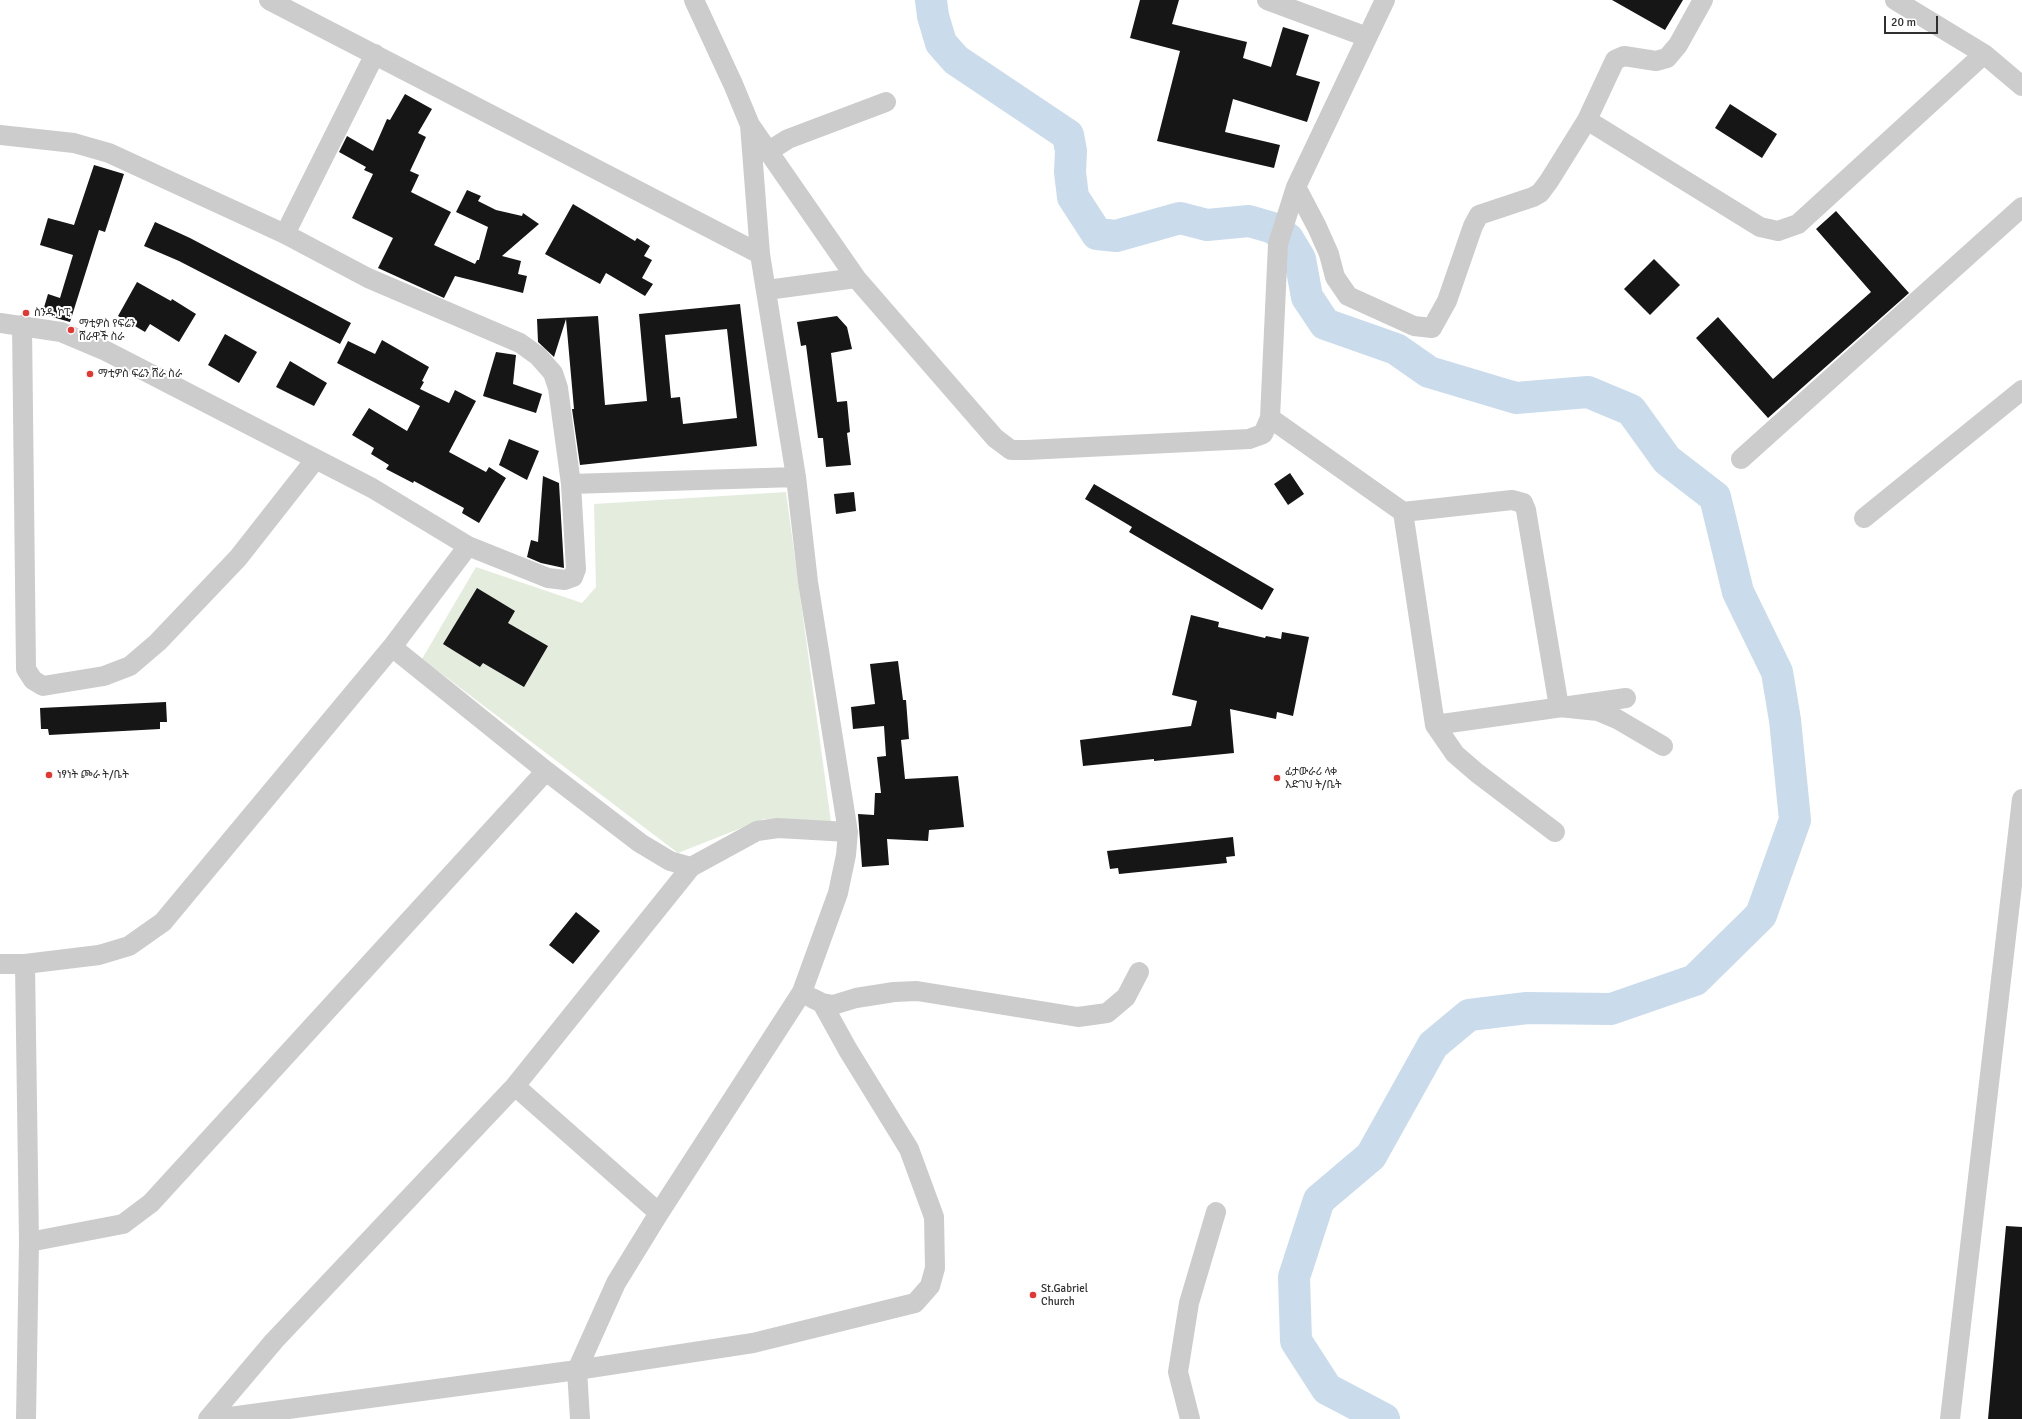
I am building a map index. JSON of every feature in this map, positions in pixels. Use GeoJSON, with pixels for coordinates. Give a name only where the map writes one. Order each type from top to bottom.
{"type":"FeatureCollection","features":[{"type":"Feature","properties":{"kind":"street"},"geometry":{"type":"LineString","coordinates":[[269,0],[760,254]]}},
{"type":"Feature","properties":{"kind":"street"},"geometry":{"type":"LineString","coordinates":[[694,0],[733,84],[750,125],[856,278],[995,438],[1011,450],[1249,439],[1263,434],[1270,418],[1278,244],[1296,187],[1385,0]]}},
{"type":"Feature","properties":{"kind":"street"},"geometry":{"type":"LineString","coordinates":[[1267,0],[1367,37]]}},
{"type":"Feature","properties":{"kind":"street"},"geometry":{"type":"LineString","coordinates":[[1296,187],[1326,247],[1335,277],[1348,296],[1414,326],[1432,328],[1447,301],[1473,226],[1480,215],[1533,197],[1540,193],[1587,120],[1615,60],[1624,56],[1656,61],[1667,58],[1678,45],[1703,0]]}},
{"type":"Feature","properties":{"kind":"street"},"geometry":{"type":"LineString","coordinates":[[1895,0],[1984,54],[2022,86]]}},
{"type":"Feature","properties":{"kind":"street"},"geometry":{"type":"LineString","coordinates":[[285,234],[375,54]]}},
{"type":"Feature","properties":{"kind":"street"},"geometry":{"type":"LineString","coordinates":[[1587,120],[1760,227],[1778,231],[1798,224],[1984,54]]}},
{"type":"Feature","properties":{"kind":"street"},"geometry":{"type":"LineString","coordinates":[[769,151],[788,139],[886,102]]}},
{"type":"Feature","properties":{"kind":"street"},"geometry":{"type":"LineString","coordinates":[[580,1419],[578,1370],[616,1283],[659,1213],[802,992],[838,893],[846,855],[848,832],[808,582],[796,477],[760,254],[750,125]]}},
{"type":"Feature","properties":{"kind":"street"},"geometry":{"type":"LineString","coordinates":[[0,135],[74,143],[109,153],[285,234],[368,278],[520,343],[538,356],[553,373],[558,388],[571,484],[576,570],[573,577],[565,580],[548,578],[468,546],[372,488],[315,460],[106,351],[61,332],[22,325],[0,323]]}},
{"type":"Feature","properties":{"kind":"street"},"geometry":{"type":"LineString","coordinates":[[1741,459],[2022,207]]}},
{"type":"Feature","properties":{"kind":"street"},"geometry":{"type":"LineString","coordinates":[[767,290],[856,278]]}},
{"type":"Feature","properties":{"kind":"street"},"geometry":{"type":"LineString","coordinates":[[22,325],[26,669],[33,680],[43,686],[104,676],[130,666],[158,642],[238,558],[315,460]]}},
{"type":"Feature","properties":{"kind":"street"},"geometry":{"type":"LineString","coordinates":[[1864,518],[2022,390]]}},
{"type":"Feature","properties":{"kind":"street"},"geometry":{"type":"LineString","coordinates":[[1270,418],[1403,512],[1512,500],[1522,503],[1526,510],[1559,707]]}},
{"type":"Feature","properties":{"kind":"street"},"geometry":{"type":"LineString","coordinates":[[571,484],[796,477]]}},
{"type":"Feature","properties":{"kind":"street"},"geometry":{"type":"LineString","coordinates":[[1403,512],[1435,725],[1455,754],[1477,773],[1555,832]]}},
{"type":"Feature","properties":{"kind":"street"},"geometry":{"type":"LineString","coordinates":[[0,964],[25,964],[99,955],[129,946],[162,922],[392,647],[468,546]]}},
{"type":"Feature","properties":{"kind":"street"},"geometry":{"type":"LineString","coordinates":[[392,647],[546,771],[640,843],[670,861],[692,867]]}},
{"type":"Feature","properties":{"kind":"street"},"geometry":{"type":"LineString","coordinates":[[1435,725],[1626,698]]}},
{"type":"Feature","properties":{"kind":"street"},"geometry":{"type":"LineString","coordinates":[[1559,707],[1598,711],[1617,719],[1663,746]]}},
{"type":"Feature","properties":{"kind":"street"},"geometry":{"type":"LineString","coordinates":[[29,1242],[123,1224],[151,1204],[546,771]]}},
{"type":"Feature","properties":{"kind":"street"},"geometry":{"type":"LineString","coordinates":[[1950,1419],[2022,799]]}},
{"type":"Feature","properties":{"kind":"street"},"geometry":{"type":"LineString","coordinates":[[208,1419],[274,1341],[516,1086],[692,867],[757,831],[778,828],[848,832]]}},
{"type":"Feature","properties":{"kind":"street"},"geometry":{"type":"LineString","coordinates":[[25,964],[29,1242],[26,1419]]}},
{"type":"Feature","properties":{"kind":"street"},"geometry":{"type":"LineString","coordinates":[[802,992],[822,1003],[833,1005],[856,998],[894,992],[917,991],[1078,1017],[1107,1013],[1126,997],[1139,972]]}},
{"type":"Feature","properties":{"kind":"street"},"geometry":{"type":"LineString","coordinates":[[215,1419],[578,1370],[753,1343],[916,1304],[930,1286],[935,1268],[934,1218],[909,1149],[848,1050],[822,1003]]}},
{"type":"Feature","properties":{"kind":"street"},"geometry":{"type":"LineString","coordinates":[[516,1086],[659,1213]]}},
{"type":"Feature","properties":{"kind":"street"},"geometry":{"type":"LineString","coordinates":[[1190,1419],[1178,1372],[1189,1302],[1216,1212]]}},
{"type":"Feature","properties":{"kind":"green space"},"geometry":{"type":"Polygon","coordinates":[[[786,492],[831,822],[764,819],[678,853],[422,659],[476,567],[582,603],[596,587],[594,504],[786,492]]]}},
{"type":"Feature","properties":{"kind":"building"},"geometry":{"type":"Polygon","coordinates":[[[1140,0],[1179,0],[1172,24],[1247,42],[1243,58],[1271,67],[1283,27],[1309,35],[1296,75],[1320,82],[1307,122],[1233,99],[1225,132],[1280,145],[1274,168],[1157,141],[1180,51],[1130,38],[1140,0]]]}},
{"type":"Feature","properties":{"kind":"building"},"geometry":{"type":"Polygon","coordinates":[[[1612,0],[1683,0],[1665,30],[1612,0]]]}},
{"type":"Feature","properties":{"kind":"building"},"geometry":{"type":"Polygon","coordinates":[[[405,94],[432,109],[418,133],[426,137],[410,171],[419,175],[411,192],[451,212],[434,245],[475,264],[477,260],[479,260],[488,227],[456,212],[467,190],[481,196],[478,201],[496,210],[522,216],[523,213],[539,224],[502,256],[521,261],[518,274],[527,276],[523,293],[455,276],[444,298],[378,268],[393,238],[352,218],[373,174],[364,170],[366,167],[339,152],[347,136],[373,151],[387,119],[390,120],[405,94]]]}},
{"type":"Feature","properties":{"kind":"building"},"geometry":{"type":"Polygon","coordinates":[[[1730,104],[1777,134],[1762,158],[1715,128],[1730,104]]]}},
{"type":"Feature","properties":{"kind":"building"},"geometry":{"type":"Polygon","coordinates":[[[94,165],[124,174],[105,232],[99,230],[70,322],[42,314],[48,294],[60,298],[73,255],[40,245],[48,218],[74,225],[94,165]]]}},
{"type":"Feature","properties":{"kind":"building"},"geometry":{"type":"Polygon","coordinates":[[[573,204],[635,241],[637,238],[650,246],[644,256],[652,260],[642,278],[653,284],[645,296],[606,273],[600,284],[545,254],[573,204]]]}},
{"type":"Feature","properties":{"kind":"building"},"geometry":{"type":"Polygon","coordinates":[[[1836,211],[1909,293],[1768,418],[1696,338],[1718,317],[1773,379],[1871,292],[1816,229],[1836,211]]]}},
{"type":"Feature","properties":{"kind":"building"},"geometry":{"type":"Polygon","coordinates":[[[155,222],[190,238],[351,323],[340,344],[179,261],[144,246],[155,222]]]}},
{"type":"Feature","properties":{"kind":"building"},"geometry":{"type":"Polygon","coordinates":[[[1654,259],[1680,285],[1650,315],[1624,289],[1654,259]]]}},
{"type":"Feature","properties":{"kind":"building"},"geometry":{"type":"Polygon","coordinates":[[[137,282],[171,301],[172,299],[196,314],[179,342],[150,324],[145,332],[118,316],[137,282]]]}},
{"type":"Feature","properties":{"kind":"building"},"geometry":{"type":"Polygon","coordinates":[[[740,304],[757,446],[580,465],[572,409],[574,409],[566,319],[554,357],[538,342],[537,319],[598,316],[605,405],[647,401],[639,314],[740,304]],[[727,329],[665,335],[671,398],[680,397],[683,424],[737,418],[727,329]]]}},
{"type":"Feature","properties":{"kind":"building"},"geometry":{"type":"Polygon","coordinates":[[[837,316],[847,327],[852,349],[831,353],[837,402],[847,401],[850,432],[847,433],[851,465],[826,467],[823,438],[818,438],[806,345],[801,346],[797,322],[837,316]]]}},
{"type":"Feature","properties":{"kind":"building"},"geometry":{"type":"Polygon","coordinates":[[[225,334],[257,352],[239,383],[208,365],[225,334]]]}},
{"type":"Feature","properties":{"kind":"building"},"geometry":{"type":"Polygon","coordinates":[[[382,340],[429,367],[420,389],[449,403],[455,390],[476,401],[449,452],[486,472],[489,467],[506,478],[479,523],[462,513],[464,508],[414,481],[413,483],[386,469],[389,465],[371,454],[374,448],[352,435],[369,408],[407,431],[420,406],[337,363],[348,341],[375,354],[382,340]]]}},
{"type":"Feature","properties":{"kind":"building"},"geometry":{"type":"Polygon","coordinates":[[[496,352],[516,355],[513,384],[542,394],[536,413],[483,396],[496,352]]]}},
{"type":"Feature","properties":{"kind":"building"},"geometry":{"type":"Polygon","coordinates":[[[290,361],[327,383],[314,406],[276,387],[290,361]]]}},
{"type":"Feature","properties":{"kind":"building"},"geometry":{"type":"Polygon","coordinates":[[[509,439],[539,451],[527,480],[499,465],[509,439]]]}},
{"type":"Feature","properties":{"kind":"building"},"geometry":{"type":"Polygon","coordinates":[[[1290,473],[1304,494],[1288,505],[1274,484],[1290,473]]]}},
{"type":"Feature","properties":{"kind":"building"},"geometry":{"type":"Polygon","coordinates":[[[543,476],[559,483],[564,568],[541,563],[527,557],[531,540],[538,542],[543,476]]]}},
{"type":"Feature","properties":{"kind":"building"},"geometry":{"type":"Polygon","coordinates":[[[1094,484],[1274,589],[1262,610],[1129,532],[1132,527],[1085,499],[1094,484]]]}},
{"type":"Feature","properties":{"kind":"building"},"geometry":{"type":"Polygon","coordinates":[[[854,492],[856,511],[836,514],[834,494],[854,492]]]}},
{"type":"Feature","properties":{"kind":"building"},"geometry":{"type":"Polygon","coordinates":[[[477,588],[515,611],[508,623],[548,646],[524,687],[483,663],[480,667],[443,644],[477,588]]]}},
{"type":"Feature","properties":{"kind":"building"},"geometry":{"type":"Polygon","coordinates":[[[1191,615],[1219,622],[1218,627],[1265,638],[1266,636],[1281,639],[1282,632],[1309,637],[1293,716],[1277,712],[1276,719],[1230,709],[1234,753],[1083,766],[1080,740],[1191,726],[1197,701],[1172,695],[1191,615]]]}},
{"type":"Feature","properties":{"kind":"building"},"geometry":{"type":"Polygon","coordinates":[[[898,661],[903,700],[906,700],[909,739],[901,740],[905,779],[958,776],[964,827],[929,830],[928,841],[887,839],[889,865],[862,867],[858,814],[874,815],[875,793],[881,793],[877,757],[886,756],[884,726],[853,729],[851,707],[875,704],[870,664],[898,661]]]}},
{"type":"Feature","properties":{"kind":"building"},"geometry":{"type":"Polygon","coordinates":[[[166,702],[167,722],[160,722],[160,729],[49,735],[48,729],[41,729],[40,708],[166,702]]]}},
{"type":"Feature","properties":{"kind":"building"},"geometry":{"type":"Polygon","coordinates":[[[1233,837],[1235,856],[1226,857],[1227,863],[1119,874],[1118,868],[1110,869],[1107,851],[1233,837]]]}},
{"type":"Feature","properties":{"kind":"building"},"geometry":{"type":"Polygon","coordinates":[[[576,912],[600,931],[573,964],[549,945],[576,912]]]}},
{"type":"Feature","properties":{"kind":"building"},"geometry":{"type":"Polygon","coordinates":[[[2006,1226],[2022,1227],[2022,1419],[1988,1419],[2006,1226]]]}},
{"type":"Feature","properties":{"kind":"waterway"},"geometry":{"type":"LineString","coordinates":[[931,0],[933,16],[941,43],[956,60],[1068,135],[1071,151],[1070,172],[1073,197],[1097,234],[1116,236],[1180,218],[1207,225],[1249,221],[1273,228],[1288,239],[1300,259],[1307,297],[1325,324],[1396,349],[1429,372],[1516,398],[1588,392],[1631,410],[1667,460],[1715,497],[1738,592],[1777,672],[1785,720],[1795,820],[1761,915],[1695,980],[1611,1009],[1527,1008],[1469,1015],[1433,1045],[1371,1156],[1319,1200],[1294,1277],[1296,1341],[1327,1389],[1384,1419]]}},
{"type":"Feature","properties":{"kind":"place","name":"ስንዱ ኮፒ"},"geometry":{"type":"Point","coordinates":[26,313]}},
{"type":"Feature","properties":{"kind":"place","name":"ማቲዎስ የፍሬን ሸራዋች ስራ"},"geometry":{"type":"Point","coordinates":[71,330]}},
{"type":"Feature","properties":{"kind":"place","name":"ማቲዎስ ፍሬን ሸራ ስራ"},"geometry":{"type":"Point","coordinates":[90,374]}},
{"type":"Feature","properties":{"kind":"place","name":"ነፃነት ጮራ ት/ቤት"},"geometry":{"type":"Point","coordinates":[49,775]}},
{"type":"Feature","properties":{"kind":"place","name":"ፊታውራሪ ላቀ እድገህ ት/ቤት"},"geometry":{"type":"Point","coordinates":[1277,778]}},
{"type":"Feature","properties":{"kind":"place","name":"St.Gabriel Church"},"geometry":{"type":"Point","coordinates":[1033,1295]}}]}
